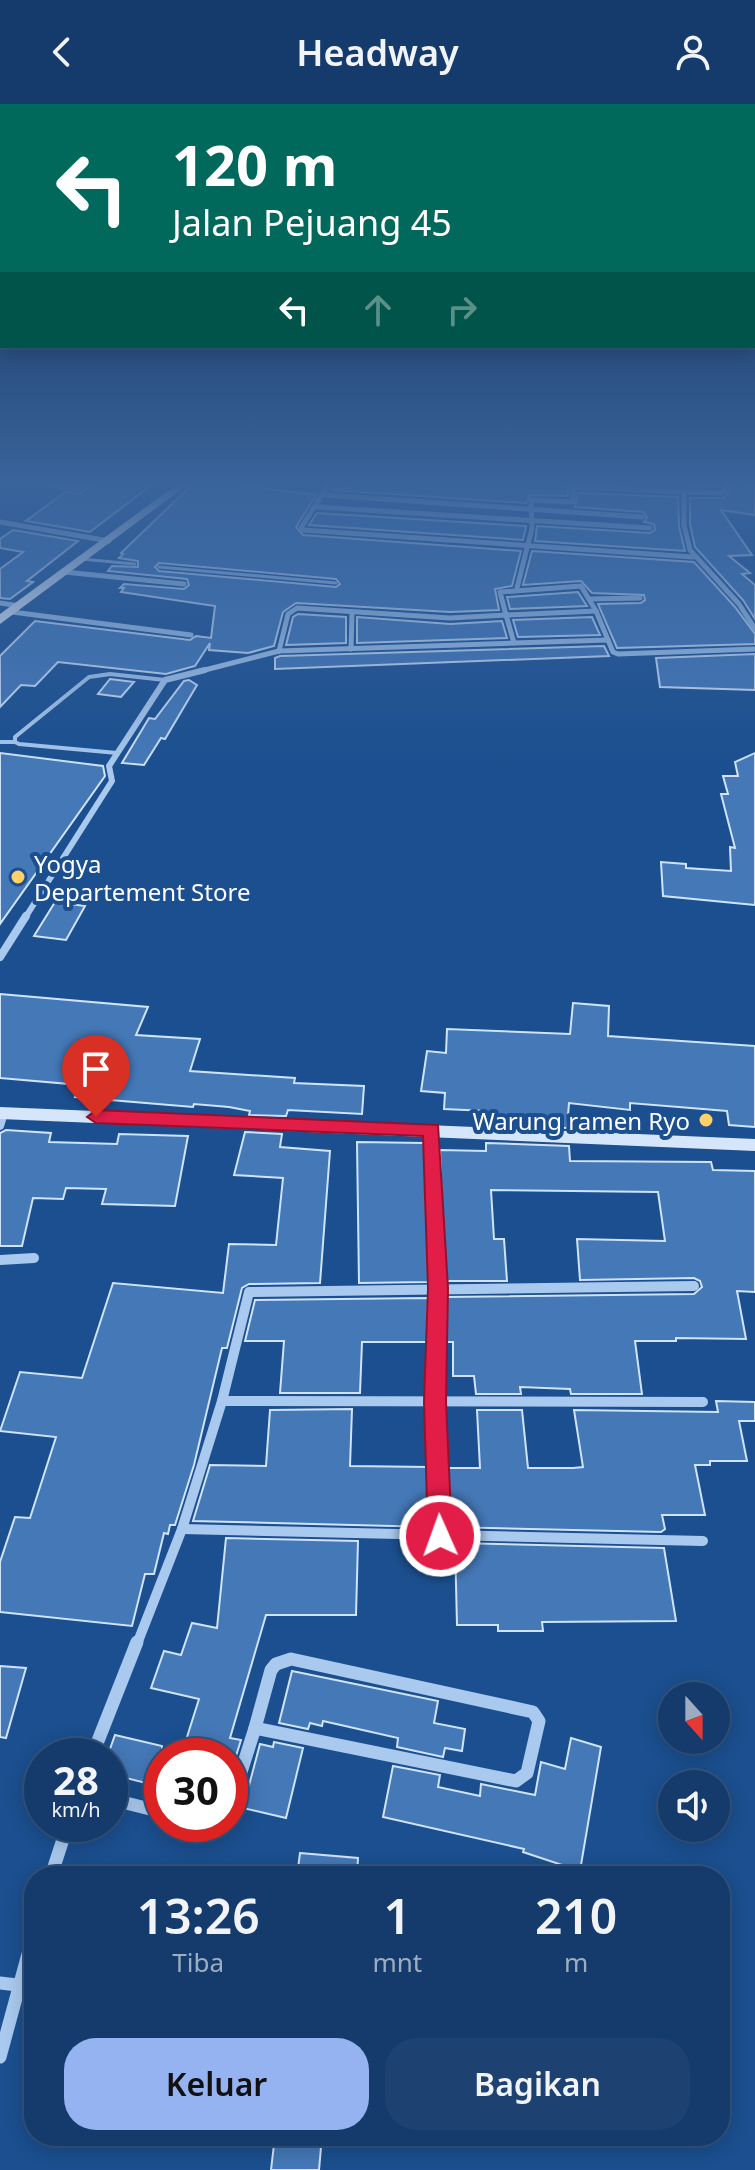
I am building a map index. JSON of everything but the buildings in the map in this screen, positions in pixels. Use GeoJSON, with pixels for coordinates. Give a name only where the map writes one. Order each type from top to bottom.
{"type":"FeatureCollection","features":[{"type":"Feature","properties":{"kind":"main road"},"geometry":{"type":"LineString","coordinates":[[0,620],[58,576]]}},
{"type":"Feature","properties":{"kind":"street"},"geometry":{"type":"LineString","coordinates":[[108,576],[184,584]]}},
{"type":"Feature","properties":{"kind":"street"},"geometry":{"type":"LineString","coordinates":[[517,588],[520,576]]}},
{"type":"Feature","properties":{"kind":"street"},"geometry":{"type":"LineString","coordinates":[[712,576],[739,604],[755,629]]}},
{"type":"Feature","properties":{"kind":"street"},"geometry":{"type":"LineString","coordinates":[[514,643],[500,592],[517,588],[579,586],[590,599],[613,652],[618,654],[755,649]]}},
{"type":"Feature","properties":{"kind":"street"},"geometry":{"type":"LineString","coordinates":[[590,599],[640,598]]}},
{"type":"Feature","properties":{"kind":"street"},"geometry":{"type":"LineString","coordinates":[[0,603],[16,609],[191,635]]}},
{"type":"Feature","properties":{"kind":"street"},"geometry":{"type":"LineString","coordinates":[[279,651],[292,609],[431,617],[596,611]]}},
{"type":"Feature","properties":{"kind":"street"},"geometry":{"type":"LineString","coordinates":[[351,649],[352,612]]}},
{"type":"Feature","properties":{"kind":"street"},"geometry":{"type":"LineString","coordinates":[[0,957],[112,781],[109,766],[165,680],[279,651],[608,640]]}},
{"type":"Feature","properties":{"kind":"street"},"geometry":{"type":"LineString","coordinates":[[1,1117],[432,1130],[755,1145]]}},
{"type":"Feature","properties":{"kind":"street"},"geometry":{"type":"LineString","coordinates":[[432,1130],[438,1288],[435,1402],[440,1536]]}},
{"type":"Feature","properties":{"kind":"street"},"geometry":{"type":"LineString","coordinates":[[0,1260],[34,1258]]}},
{"type":"Feature","properties":{"kind":"street"},"geometry":{"type":"LineString","coordinates":[[99,1738],[182,1529],[222,1401],[249,1292],[694,1286]]}},
{"type":"Feature","properties":{"kind":"street"},"geometry":{"type":"LineString","coordinates":[[222,1401],[703,1402]]}},
{"type":"Feature","properties":{"kind":"street"},"geometry":{"type":"LineString","coordinates":[[182,1529],[703,1541]]}},
{"type":"Feature","properties":{"kind":"street"},"geometry":{"type":"LineString","coordinates":[[248,1745],[253,1728],[271,1670],[276,1664],[291,1659],[533,1712],[539,1721],[527,1773],[516,1781],[253,1728]]}},
{"type":"Feature","properties":{"kind":"street"},"geometry":{"type":"LineString","coordinates":[[54,1866],[62,1842]]}},
{"type":"Feature","properties":{"kind":"street"},"geometry":{"type":"LineString","coordinates":[[0,2057],[24,1963]]}},
{"type":"Feature","properties":{"kind":"street"},"geometry":{"type":"LineString","coordinates":[[0,1983],[17,1985]]}},
{"type":"Feature","properties":{"kind":"lane"},"geometry":{"type":"LineString","coordinates":[[263,576],[336,583]]}},
{"type":"Feature","properties":{"kind":"lane"},"geometry":{"type":"LineString","coordinates":[[15,742],[15,737],[89,677],[110,674],[165,680]]}},
{"type":"Feature","properties":{"kind":"lane"},"geometry":{"type":"LineString","coordinates":[[0,742],[117,753]]}},
{"type":"Feature","properties":{"kind":"place","name":"Yogya Departement Store"},"geometry":{"type":"Point","coordinates":[18,877]}},
{"type":"Feature","properties":{"kind":"place","name":"Warung ramen Ryo"},"geometry":{"type":"Point","coordinates":[706,1120]}},
{"type":"Feature","properties":{"kind":"route"},"geometry":{"type":"LineString","coordinates":[[96,1117],[432,1130],[438,1288],[435,1402],[440,1536]]}}]}
